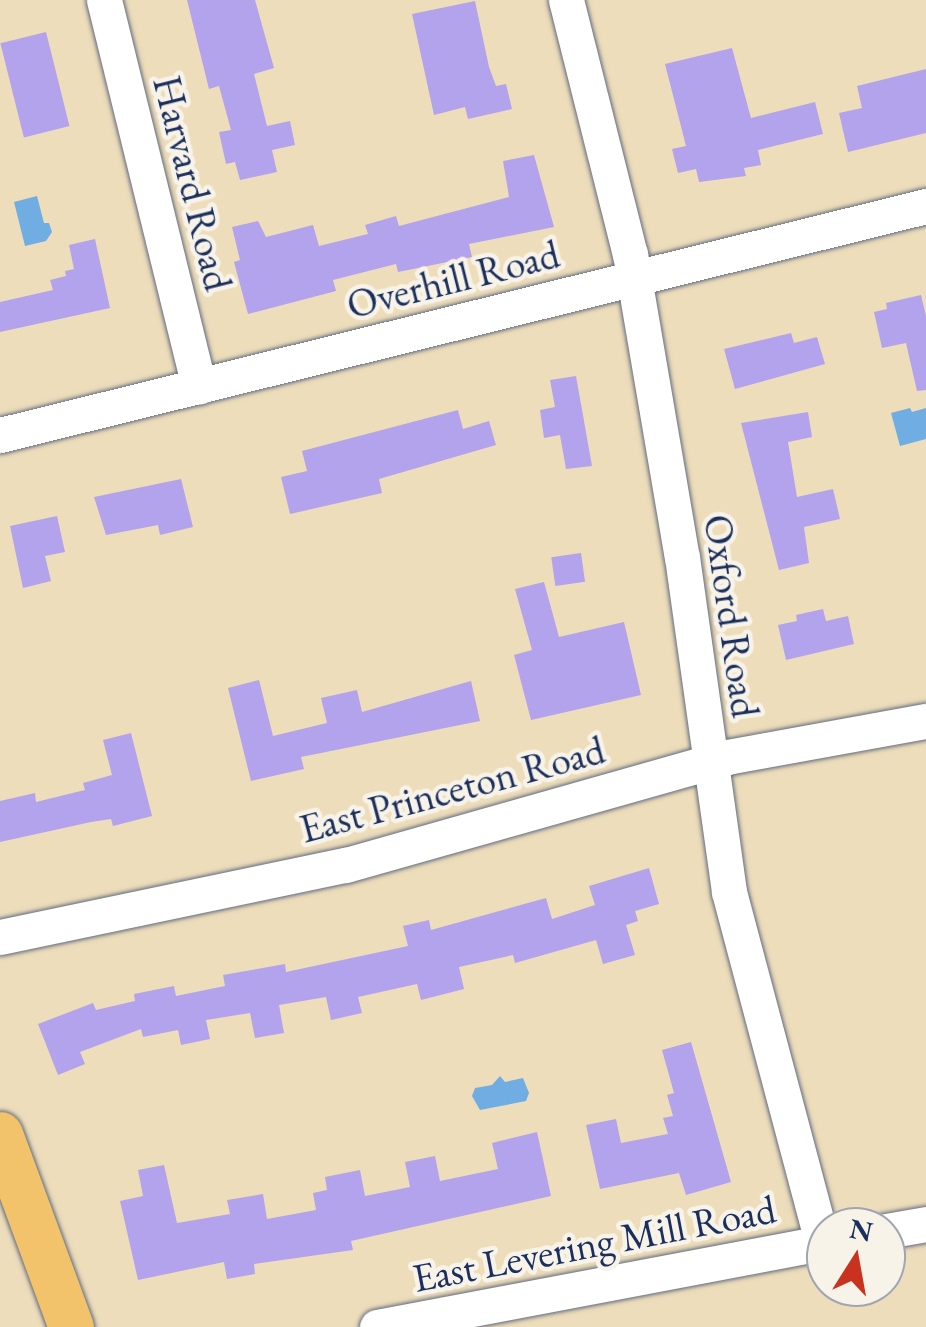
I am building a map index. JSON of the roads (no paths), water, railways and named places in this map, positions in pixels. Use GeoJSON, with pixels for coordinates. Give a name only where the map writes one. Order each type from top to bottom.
{"type":"FeatureCollection","features":[{"type":"Feature","properties":{"kind":"main road"},"geometry":{"type":"LineString","coordinates":[[0,1134],[71,1327]]}},
{"type":"Feature","properties":{"kind":"street","name":"Harvard Road"},"geometry":{"type":"LineString","coordinates":[[104,0],[199,386]]}},
{"type":"Feature","properties":{"kind":"street","name":"Oxford Road"},"geometry":{"type":"LineString","coordinates":[[566,0],[634,278],[740,936],[814,1207]]}},
{"type":"Feature","properties":{"kind":"street","name":"Overhill Road"},"geometry":{"type":"LineString","coordinates":[[0,435],[926,206]]}},
{"type":"Feature","properties":{"kind":"street","name":"East Princeton Road"},"geometry":{"type":"LineString","coordinates":[[0,937],[346,865],[710,762],[926,721]]}},
{"type":"Feature","properties":{"kind":"street","name":"East Levering Mill Road"},"geometry":{"type":"LineString","coordinates":[[378,1327],[806,1245]]}},
{"type":"Feature","properties":{"kind":"water"},"geometry":{"type":"Polygon","coordinates":[[[37,196],[44,223],[49,223],[52,232],[46,241],[25,246],[14,202],[37,196]]]}},
{"type":"Feature","properties":{"kind":"water"},"geometry":{"type":"Polygon","coordinates":[[[910,408],[912,412],[926,408],[926,439],[900,446],[891,413],[910,408]]]}},
{"type":"Feature","properties":{"kind":"water"},"geometry":{"type":"Polygon","coordinates":[[[500,1076],[505,1082],[523,1078],[529,1093],[526,1101],[480,1110],[472,1096],[475,1088],[492,1085],[500,1076]]]}}]}
